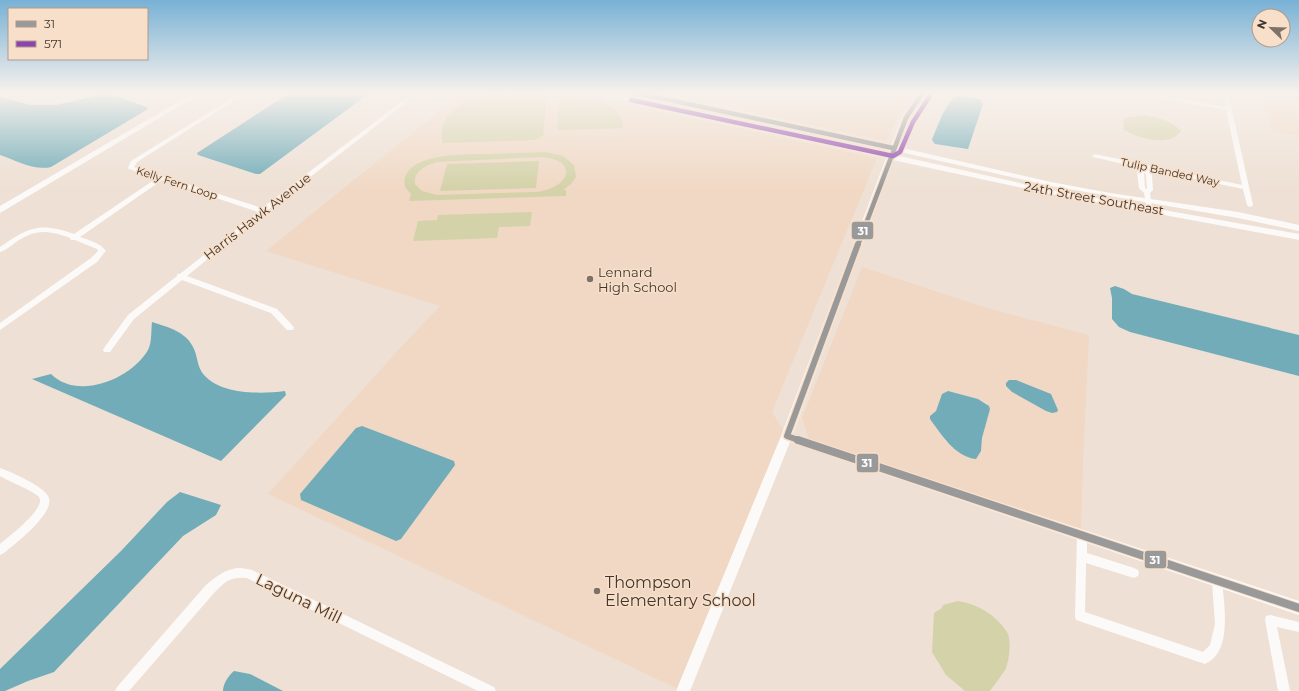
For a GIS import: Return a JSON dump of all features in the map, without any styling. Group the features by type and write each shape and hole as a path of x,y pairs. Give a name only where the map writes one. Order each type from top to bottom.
{"street":[{"path":"0,210 145,124"},
{"name":"Kelly Fern Loop","path":"193,124 142,156 131,165 131,168 160,179 263,211"},
{"name":"Harris Hawk Avenue","path":"107,350 131,316 180,276 375,124"},
{"path":"755,124 892,152"},
{"path":"772,124 892,152"},
{"path":"683,691 787,436 903,124"},
{"path":"1231,124 1250,205"},
{"name":"24th Street Southeast","path":"892,152 1051,192 1148,201 1238,215 1299,228"},
{"name":"Tulip Banded Way","path":"1095,156 1144,169 1246,188"},
{"path":"1144,169 1149,175 1150,190 1148,201"},
{"path":"73,238 160,179"},
{"name":"24th Street Southeast","path":"1148,201 1299,237"},
{"path":"0,250 26,233 48,228 99,247 102,251 99,256 0,327"},
{"path":"180,276 274,311 290,328"},
{"path":"787,436 1299,608"},
{"path":"0,472 38,491 44,495 45,501 44,508 35,519 0,550"},
{"path":"1082,536 1080,616 1205,658 1215,648 1220,624 1217,581"},
{"path":"1081,556 1134,573"},
{"name":"Laguna Mill","path":"121,691 210,589 224,576 230,573 240,572 248,573 490,691"},
{"path":"1284,691 1270,620 1299,627"}],"shaded area":[{"path":"423,124 721,124 877,158 772,412 787,436 678,689 268,494 440,306 266,251"},
{"path":"444,124 544,124 543,136 535,140 443,143 442,132"},
{"path":"557,124 622,124 623,128 560,130 557,128"},
{"path":"808,124 894,124 886,141"},
{"path":"1123,124 1173,124 1181,131 1176,136 1169,139 1154,140 1137,136 1124,130"},
{"path":"1271,124 1299,124 1299,136 1273,131"},
{"path":"545,152 563,156 574,165 576,177 571,184 563,190 566,190 566,196 409,201 411,194 405,187 406,175 413,167 424,161 454,155","holes":["541,157 554,159 562,163 566,169 566,174 556,186 547,190 535,192 437,195 422,191 415,184 415,179 418,172 437,162"]},
{"path":"539,161 536,188 440,191 447,164"},
{"path":"532,212 530,226 499,227 497,238 413,241 418,221 437,220 438,215"},
{"path":"862,267 987,308 1089,335 1081,531 809,439 802,418","holes":["1006,383 1056,405 1058,410 1046,411 1012,392 1006,386","941,396 978,399 987,403 981,451 954,447 947,443 930,419 930,416 936,411"]},
{"path":"958,601 965,602 986,611 998,620 1009,636 1010,650 1006,668 990,691 965,691 946,675 932,652 934,613 942,608 943,605"}],"water":[{"path":"0,124 123,124 51,167 38,168 0,155"},
{"path":"241,124 327,124 260,174 198,155 197,153"},
{"path":"938,124 976,124 968,149 935,144 932,140"},
{"path":"1115,286 1132,294 1299,335 1299,376 1130,332 1119,327 1112,319 1112,298 1110,288"},
{"path":"152,322 176,331 187,338 194,349 202,372 212,382 231,390 242,392 265,393 285,391 286,395 221,461 32,379 51,374 62,382 75,386 89,386 103,383 117,377 129,370 148,350 151,340"},
{"path":"1009,380 1016,380 1051,394 1058,410 1057,412 1052,413 1046,411 1012,392 1006,386 1006,383"},
{"path":"948,391 978,399 989,406 990,409 982,438 981,451 976,459 962,454 949,444 930,419 930,416 936,411 942,394"},
{"path":"362,426 454,461 455,465 401,539 396,541 301,500 300,494 356,428"},
{"path":"180,492 221,505 216,515 183,536 54,672 5,691 0,691 0,669 121,551 167,502"},
{"path":"234,671 250,674 283,691 223,691 226,680"}],"transit line":[{"name":"571","path":"744,124 893,156 900,152 912,124"},
{"name":"31","path":"783,124 893,148"},
{"name":"31","path":"903,124 787,436 1299,608"}],"place":[{"name":"Lennard High School","path":"590,279"},
{"name":"Thompson Elementary School","path":"597,591"}]}
